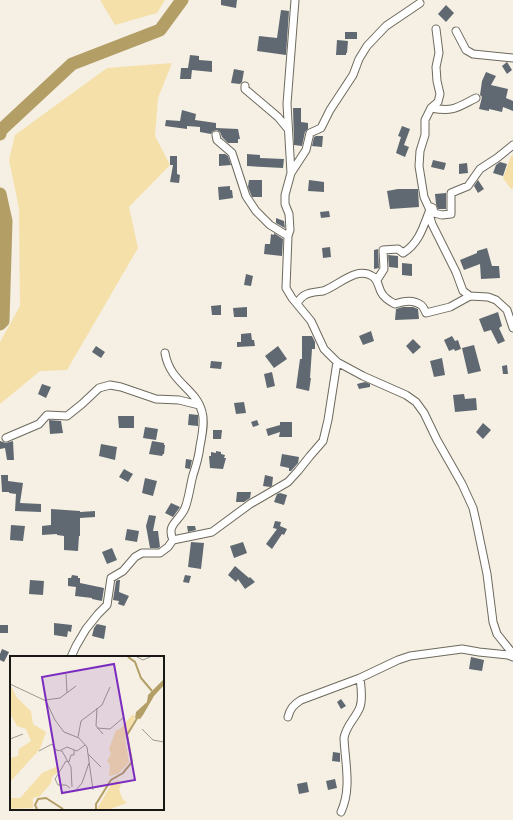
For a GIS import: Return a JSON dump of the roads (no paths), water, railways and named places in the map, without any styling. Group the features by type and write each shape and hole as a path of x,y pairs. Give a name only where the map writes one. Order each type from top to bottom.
{"street":[{"path":"291,173 287,104 295,0"},
{"path":"420,3 386,26 367,46 321,128 310,133 306,150 291,173 285,195 285,204 289,214 290,230 288,236 286,288 311,321 324,349 337,362 363,376 406,395 416,402 424,413 436,440 464,488 473,508 487,574 493,622 497,634 513,656"},
{"path":"436,29 439,53 436,67 440,94 438,102 431,108 425,120 425,135 420,151 419,166 424,197 430,210 429,214 432,224 456,272 463,291 470,296"},
{"path":"456,31 466,50 473,54 513,58"},
{"path":"245,86 245,89 278,117 288,128"},
{"path":"431,108 444,110 458,108 476,98"},
{"path":"216,135 217,140 232,152 246,196 256,211 270,225 288,236"},
{"path":"377,280 384,269 383,250 398,249 403,253 409,249 417,240 431,207 433,208 434,213 442,215 451,214 451,193 468,186 480,169 513,145"},
{"path":"297,304 300,298 308,293 324,290 356,274 368,274 377,280 382,293 388,300 395,304 404,301 411,301 421,305 426,313 450,307 470,296 488,297 496,300 507,310 513,328"},
{"path":"165,353 173,375 193,396 199,405 203,419 200,445 187,502 181,515 174,522 171,528 173,540"},
{"path":"72,656 86,629 107,605 111,578 123,571 136,557 142,554 160,553 168,547 173,540 212,532 250,504 288,482 298,471 323,441 328,420 337,362"},
{"path":"6,438 39,424 47,415 67,416 99,388 110,384 156,399 179,400 199,405"},
{"path":"288,718 290,709 294,704 301,700 360,678 410,656 462,649 513,656"},
{"path":"341,812 345,804 348,788 344,738 346,730 360,709 360,678"}],"waterway":[{"path":"0,134 1,130 72,64 160,30 182,0"},
{"path":"0,194 6,221 3,321 0,324"}]}
